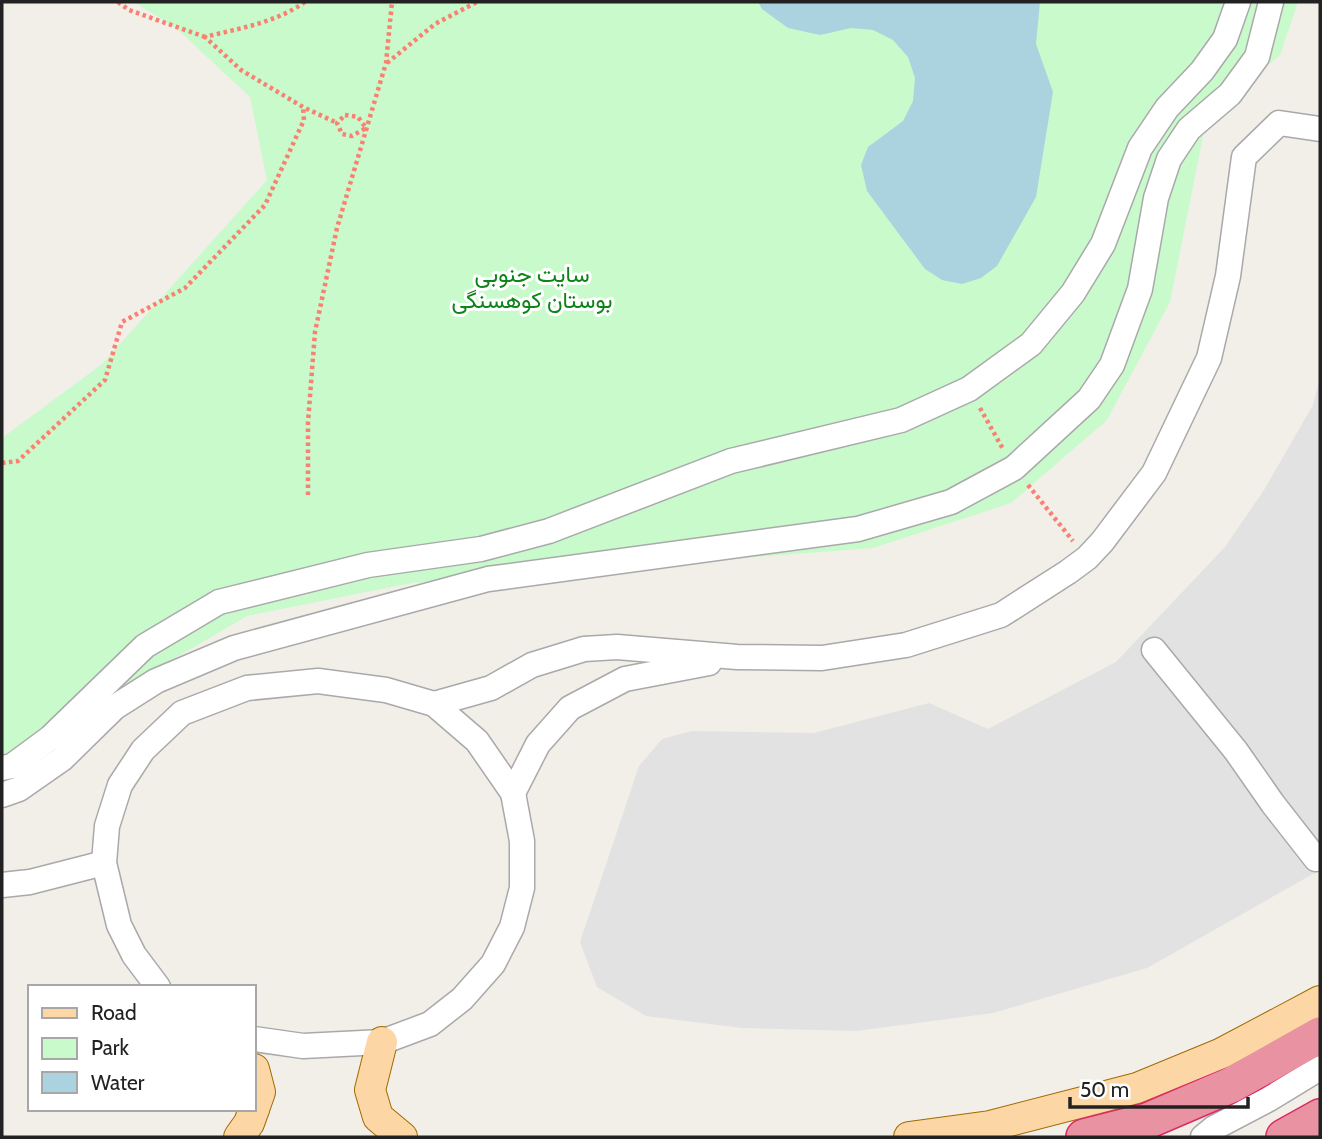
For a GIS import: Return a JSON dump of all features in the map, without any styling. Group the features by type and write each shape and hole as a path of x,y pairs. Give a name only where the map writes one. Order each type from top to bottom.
{"highway":[{"path":"1084,1137 1147,1121 1231,1086 1320,1035"},
{"path":"1284,1137 1320,1117"}],"main road":[{"path":"909,1137 990,1126 1137,1088 1222,1053 1320,1001"},
{"path":"382,1042 370,1090 377,1117 402,1137"},
{"path":"256,1077 260,1092 256,1103"},
{"path":"239,1137 253,1111"}],"street":[{"path":"2,768 12,766 50,738 145,646 219,602 368,565 481,549 550,531 730,461 901,420 969,389 1031,344 1073,293 1103,244 1140,148 1167,108 1202,71 1225,39 1238,2"},
{"path":"2,795 19,789 61,759 115,707 135,694 156,681 234,648 488,579 858,529 951,502 1014,468 1089,400 1112,365 1140,289 1156,198 1169,159 1189,129 1230,94 1257,57 1271,2"},
{"path":"434,704 491,688 532,665 584,649 617,647 737,657 822,658 906,645 1001,615 1087,558 1154,472 1209,358 1228,276 1244,157 1279,123 1320,129"},
{"path":"1154,650 1236,751 1316,859"},
{"path":"513,793 538,744 570,708 625,679 737,657"},
{"path":"156,985 134,955 119,925 104,863 107,827 120,785 143,750 182,713 247,688 318,681 386,690 434,704 477,741 513,793 522,841 522,888 512,927 492,964 461,999 430,1024 382,1042 303,1046 256,1039"},
{"path":"2,885 30,882 104,863"},
{"path":"1203,1137 1214,1128 1320,1068"}],"path":[{"path":"118,2 129,10 205,37 241,70 303,107 337,123 342,134 352,136 366,128"},
{"path":"205,37 266,22 288,14 306,2"},
{"path":"308,495 308,422 315,332 337,228 386,63 392,2"},
{"path":"386,63 435,24 477,2"},
{"path":"2,463 18,461 105,380 122,322 185,288 265,205 304,121 303,107"},
{"path":"337,123 345,115 358,117 366,128"}],"green space":[{"name":"سایت جنوبی بوستان کوهسنگی","path":"134,2 1298,2 1280,55 1207,116 1170,302 1107,420 1011,503 873,548 412,583 247,616 131,684 2,787 2,438 102,364 267,180 250,97 176,28"}],"shaded area":[{"path":"1320,378 1320,870 1147,968 993,1013 856,1031 742,1028 646,1016 597,987 580,942 639,766 662,739 692,731 814,733 929,703 988,729 1116,662 1225,547 1264,490 1313,405"}],"water":[{"path":"758,2 1040,2 1036,44 1053,92 1036,197 997,266 981,278 962,284 942,280 925,269 867,191 861,165 868,147 903,121 913,101 915,78 908,57 893,40 873,30 851,28 820,35 788,28 762,9"}]}
